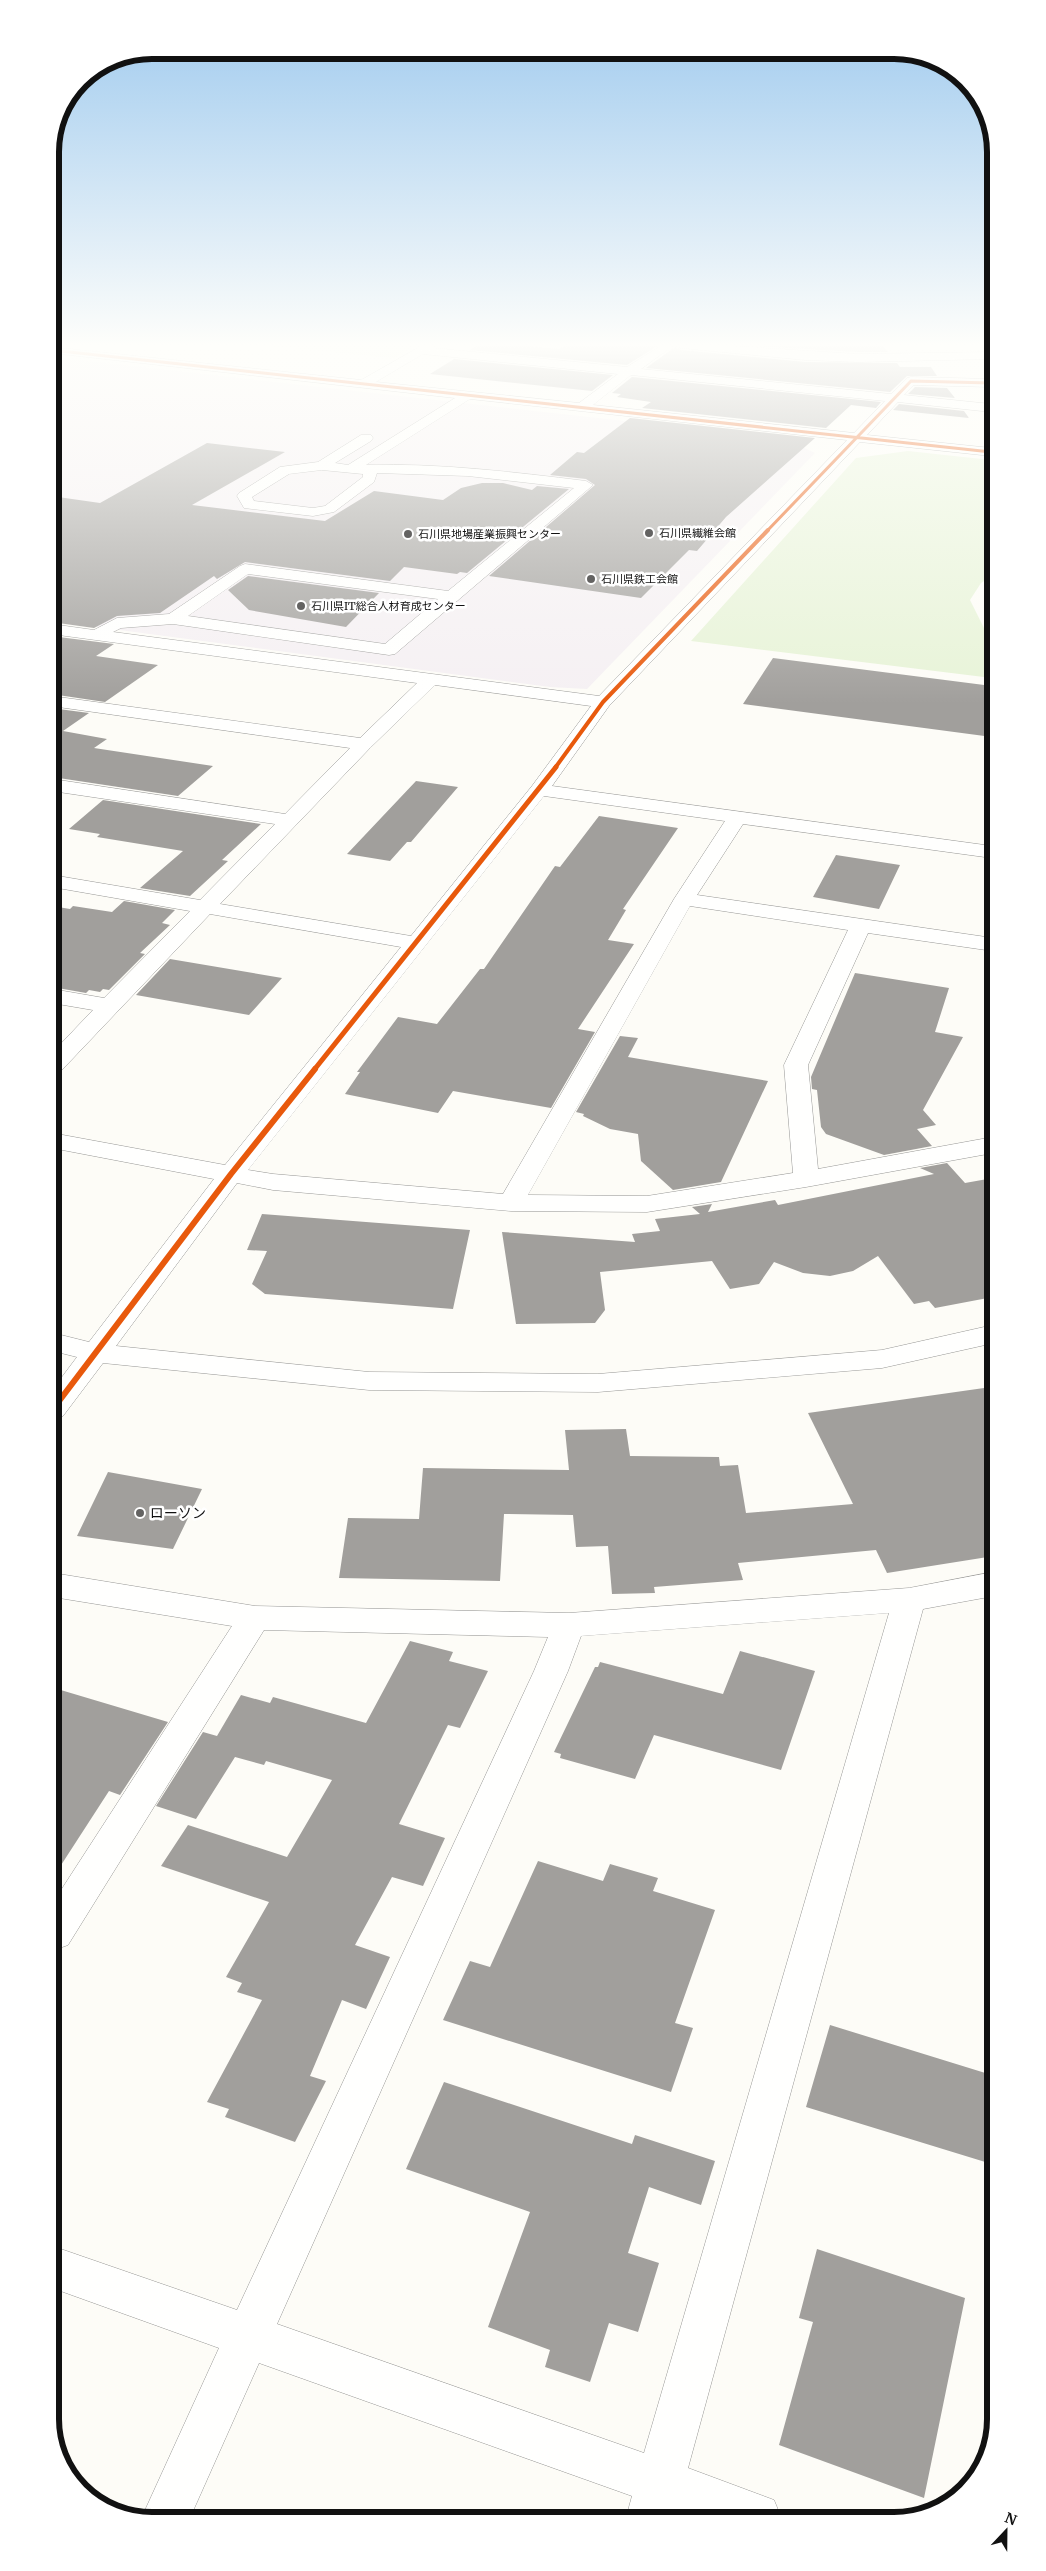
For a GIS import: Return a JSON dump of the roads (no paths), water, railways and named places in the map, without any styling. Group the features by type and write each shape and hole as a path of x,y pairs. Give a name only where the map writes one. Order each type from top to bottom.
{"street":[{"path":"350,469 356,465"},
{"path":"59,1401 231,1174 414,943 539,790 603,702 831,465"},
{"path":"322,466 372,471 369,479 329,509 313,512 249,505 244,496 285,470 322,466"},
{"path":"97,635 117,623 173,619 389,650 586,485 482,472 401,467 350,469"},
{"path":"173,619 246,569 452,596"},
{"path":"59,630 603,702"},
{"path":"59,1060 288,820 429,680"},
{"path":"59,702 364,744"},
{"path":"59,786 288,820"},
{"path":"539,790 987,851"},
{"path":"511,1203 684,899 738,817"},
{"path":"59,882 414,943"},
{"path":"684,899 987,944"},
{"path":"806,1179 796,1065 861,925"},
{"path":"59,997 109,1006"},
{"path":"59,1141 273,1182 511,1203 647,1204 806,1179 987,1146"},
{"path":"59,1343 97,1352 369,1381 598,1383 882,1359 987,1336"},
{"path":"59,1586 255,1618 569,1625 910,1600 987,1585"},
{"path":"655,2500 910,1600"},
{"path":"59,1926 255,1618"},
{"path":"168,2512 551,1671 569,1625"},
{"path":"59,2269 248,2337 655,2500 727,2512"}],"place":[{"name":"石川県繊維会館","path":"649,533"},
{"name":"石川県地場産業振興センター","path":"408,534"},
{"name":"石川県鉄工会館","path":"591,579"},
{"name":"石川県IT総合人材育成センター","path":"301,606"},
{"name":"ローソン","path":"140,1513"}]}
